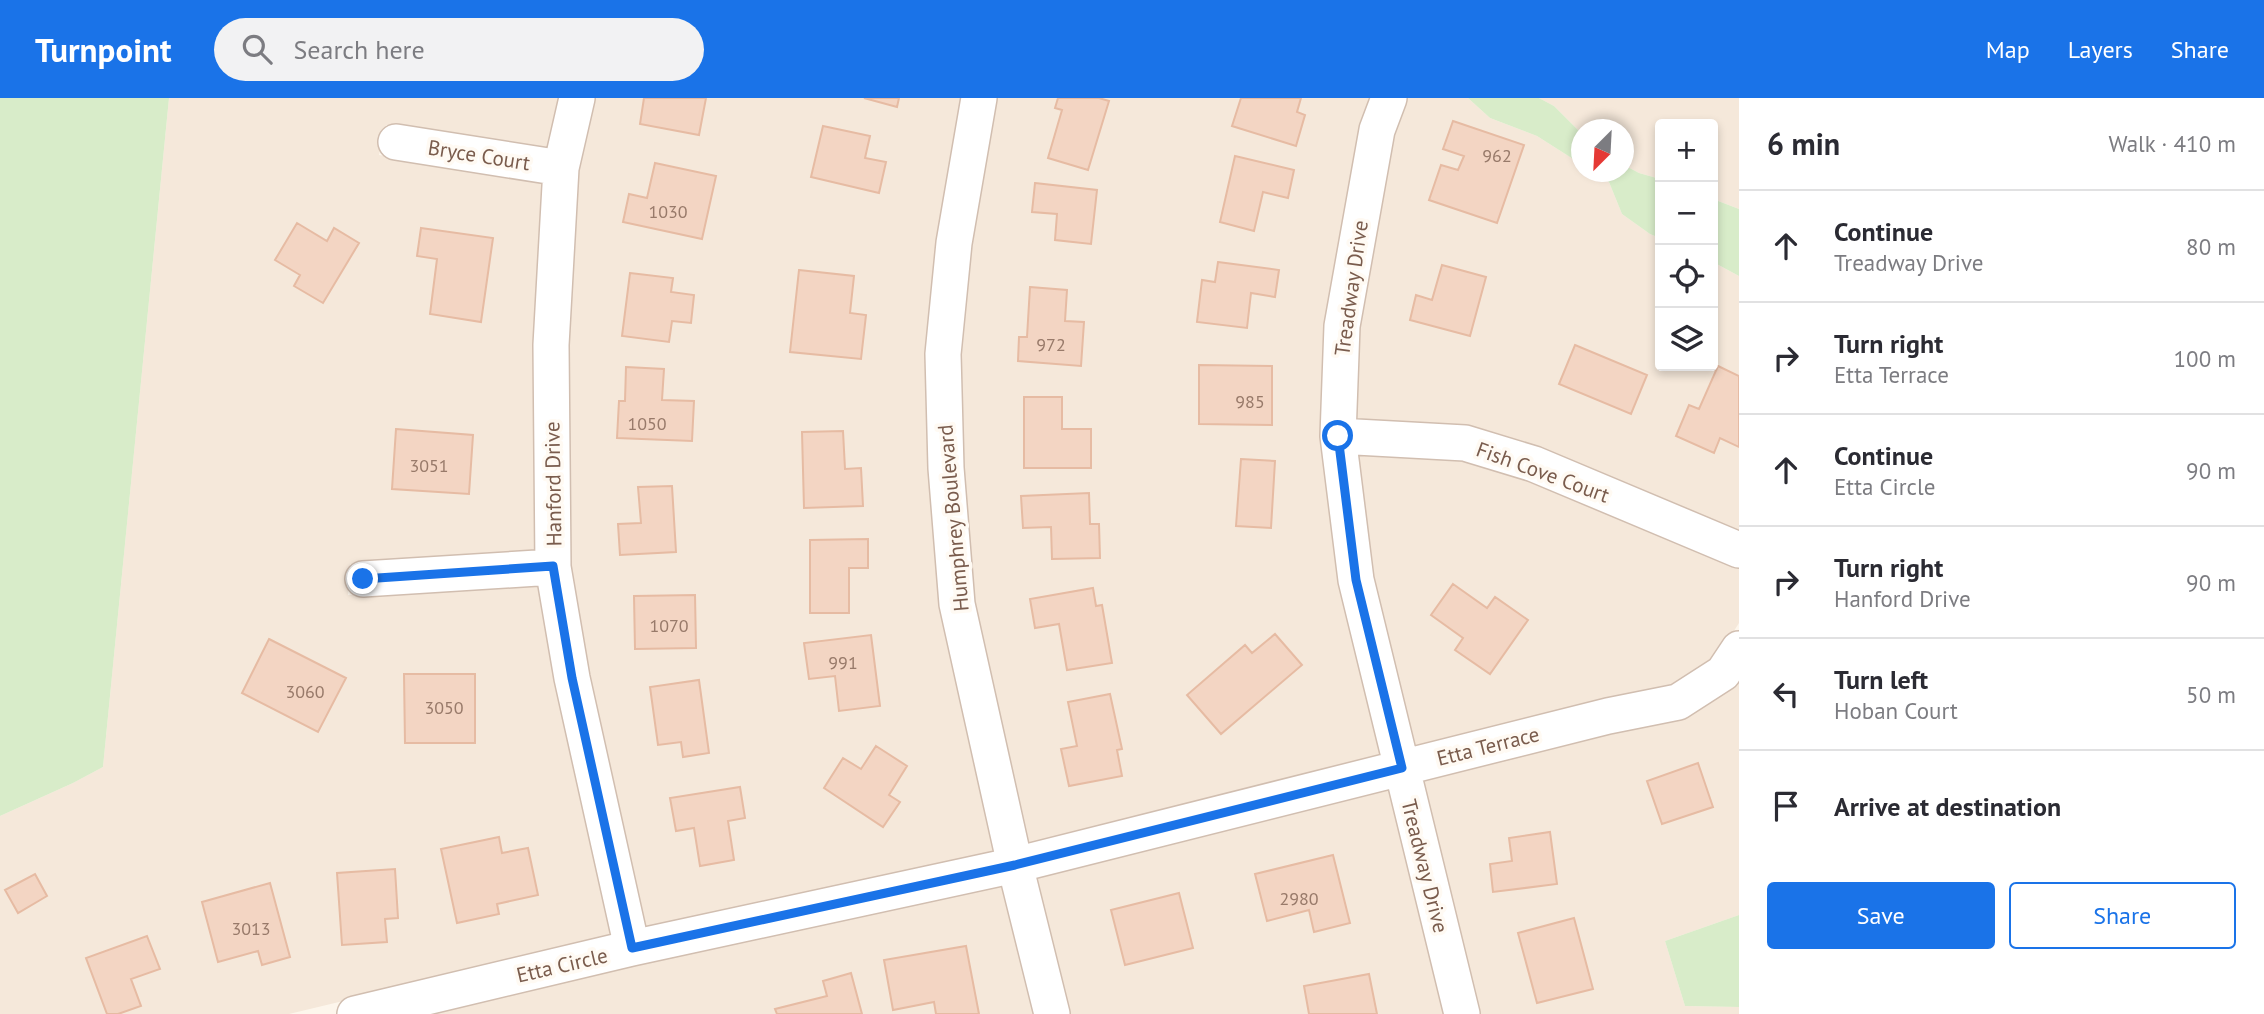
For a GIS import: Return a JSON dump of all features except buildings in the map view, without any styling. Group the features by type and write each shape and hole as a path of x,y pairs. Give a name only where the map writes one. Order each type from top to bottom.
{"street":[{"name":"Hanford Drive","path":"577,98 561,168 551,345 553,566 572,678 632,948"},
{"name":"Humphrey Boulevard","path":"979,98 954,243 943,354 946,468 957,604 1015,865 1052,1014"},
{"name":"Treadway Drive","path":"1389,98 1377,130 1342,326 1338,436 1356,580 1462,1014"},
{"name":"Bryce Court","path":"397,142 561,168"},
{"name":"Fish Cove Court","path":"1338,436 1465,443 1534,464 1739,550"},
{"path":"363,579 553,566"},
{"name":"Etta Terrace","path":"1015,865 1608,716 1678,702 1723,673 1739,649"},
{"name":"Etta Circle","path":"355,1014 632,948 1015,865"}],"shaded area":[{"path":"169,98 562,98 550,151 386,125 379,155 546,182 539,552 350,564 348,595 541,583 614,936 289,1014 0,1014 0,816 103,767"},
{"path":"591,98 964,98 940,242 997,853 643,930 586,673 568,564 566,344 575,169"},
{"path":"993,98 1374,98 1322,450 1325,451 1384,757 1026,846 971,600 957,353 968,244"},
{"path":"1404,98 1468,98 1490,118 1537,136 1571,158 1571,182 1609,182 1622,214 1655,236 1655,371 1718,371 1718,265 1739,276 1739,532 1353,421 1356,327 1391,133"},
{"path":"1539,98 1739,98 1739,209 1718,201 1718,119 1655,119 1655,178 1634,170 1634,119 1571,119 1571,123 1554,106"},
{"path":"1354,453 1461,459 1529,479 1739,567 1739,623 1714,662 1674,687 1412,750 1371,575"},
{"path":"1739,675 1739,915 1665,941 1685,1006 1739,1007 1739,1014 1477,1014 1420,780"},
{"path":"1391,787 1446,1014 1068,1014 1033,876"},
{"path":"1005,883 1037,1014 421,1014 621,966"}],"green space":[{"path":"0,98 169,98 103,767 0,816"},
{"path":"1468,98 1539,98 1554,106 1571,123 1571,158 1537,136 1490,118"},
{"path":"1634,170 1655,178 1655,236 1622,214 1609,182 1634,182"},
{"path":"1718,201 1739,209 1739,276 1718,265"},
{"path":"1739,915 1739,1007 1685,1006 1665,941"}],"route":[{"path":"363,579 553,566 572,678 632,948 1015,865 1402,768 1356,580 1338,436"}]}
